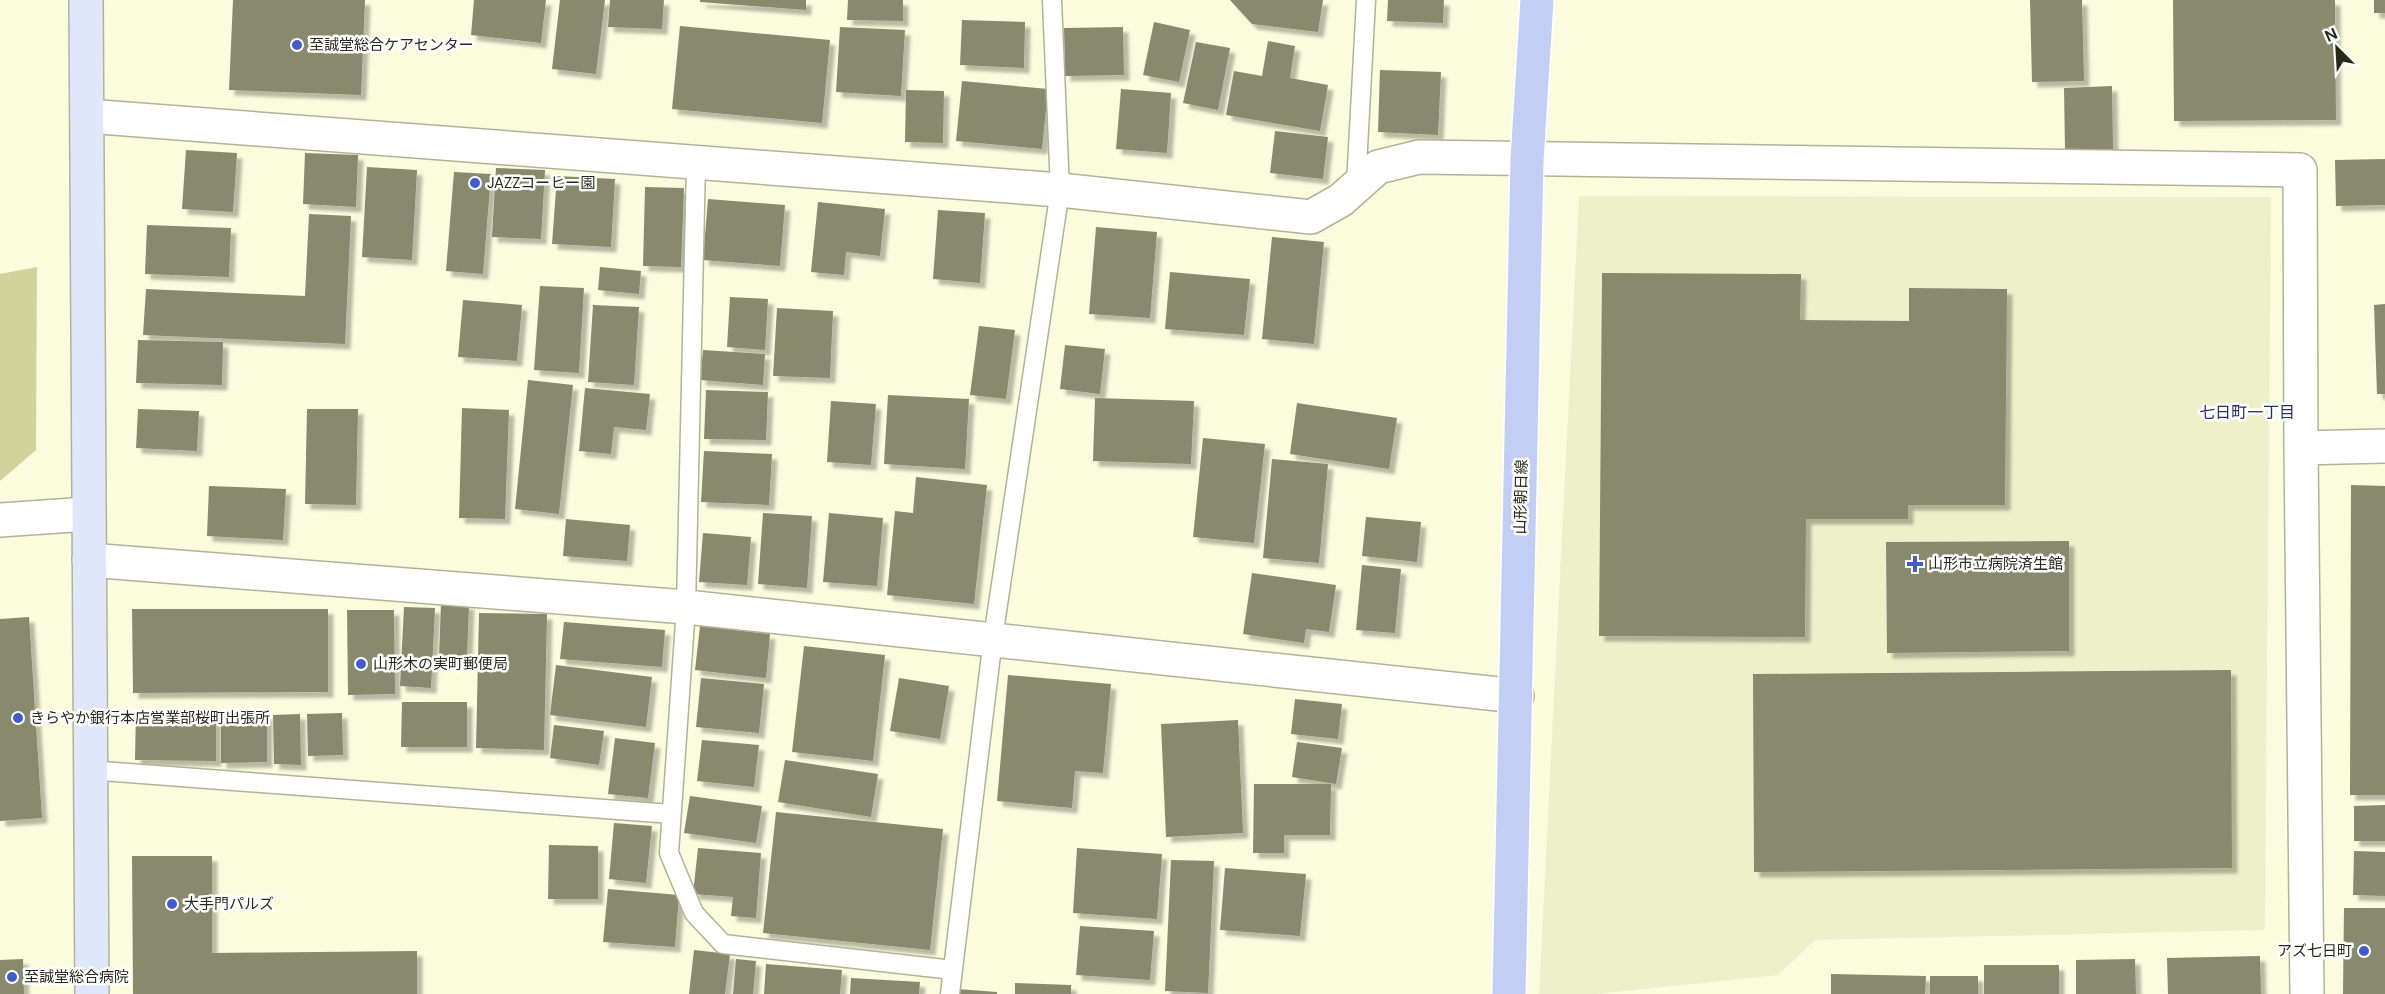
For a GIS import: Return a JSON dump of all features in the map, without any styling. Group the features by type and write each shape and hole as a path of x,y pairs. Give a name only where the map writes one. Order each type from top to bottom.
{"main road":[{"name":"山形朝日線","path":"1509,994 1527,160 1537,0"}],"street":[{"path":"86,0 92,994"},
{"path":"87,116 1060,190 1311,217 1341,200 1378,167 1419,157 2300,170 2307,994"},
{"path":"2301,448 2385,446"},
{"path":"0,520 88,514"},
{"path":"89,560 686,607 993,638 1517,696"}],"lane":[{"path":"950,994 993,638 1060,190 1052,0"},
{"path":"1356,185 1366,0"},
{"path":"696,162 686,607 669,853 694,913 723,944 953,970"},
{"path":"89,770 672,814"}],"shaded area":[{"name":"山形市立病院済生館","path":"1579,196 2271,197 2265,930 1815,940 1778,975 1596,994 1539,994"},
{"path":"37,267 36,450 0,481 0,274"}],"building":[{"name":"至誠堂総合ケアセンター","path":"233,0 365,0 361,95 229,90"},
{"path":"474,0 546,0 541,43 471,35"},
{"path":"560,0 605,0 596,74 552,69"},
{"path":"610,0 664,0 662,29 608,27"},
{"path":"700,0 806,0 806,10 700,2"},
{"path":"848,0 903,0 903,21 847,20"},
{"path":"1230,0 1323,0 1318,32 1252,24"},
{"path":"1388,0 1444,0 1443,23 1387,21"},
{"path":"2030,0 2082,0 2084,81 2032,82"},
{"path":"2173,0 2335,0 2336,120 2174,121"},
{"path":"2374,0 2385,0 2385,13 2374,13"},
{"path":"962,20 1025,22 1024,68 960,65"},
{"path":"1154,22 1190,30 1179,82 1143,75"},
{"path":"680,26 830,40 822,123 672,109"},
{"path":"840,27 905,30 901,96 836,92"},
{"path":"1123,27 1124,75 1065,76 1064,28"},
{"path":"1268,41 1295,46 1290,78 1328,85 1320,131 1226,115 1234,71 1262,76"},
{"path":"1196,42 1230,48 1218,110 1183,103"},
{"path":"1380,70 1441,72 1438,135 1378,132"},
{"path":"962,81 1048,89 1042,149 956,141"},
{"path":"2112,86 2113,149 2065,150 2064,88"},
{"path":"1121,89 1171,93 1167,153 1116,149"},
{"path":"906,90 944,91 943,143 905,142"},
{"path":"1275,131 1328,137 1323,179 1270,173"},
{"path":"186,150 237,153 233,212 182,209"},
{"path":"305,153 358,155 356,207 303,204"},
{"path":"2385,159 2385,205 2336,206 2335,160"},
{"path":"367,167 417,170 412,260 362,257"},
{"path":"496,168 545,170 541,239 492,237"},
{"path":"454,172 491,174 483,274 446,271"},
{"path":"557,176 615,179 611,247 552,244"},
{"path":"645,187 684,188 681,267 643,266"},
{"path":"708,199 785,205 780,266 703,260"},
{"path":"818,202 885,209 880,256 846,252 844,275 811,272"},
{"path":"938,210 985,213 980,283 933,279"},
{"path":"309,214 351,216 345,344 143,335 146,289 305,296"},
{"path":"147,225 231,228 229,277 145,274"},
{"path":"1096,227 1157,232 1150,318 1089,314"},
{"path":"1272,237 1324,242 1314,344 1262,339"},
{"path":"600,267 641,271 639,294 598,290"},
{"path":"1170,272 1250,279 1244,335 1165,329"},
{"path":"1602,273 1801,274 1800,320 1909,321 1909,288 2007,289 2005,505 1908,505 1908,519 1806,519 1805,637 1599,636"},
{"path":"540,286 584,288 579,373 534,370"},
{"path":"730,297 768,299 765,350 727,347"},
{"path":"463,300 522,305 517,361 458,357"},
{"path":"2385,304 2385,394 2377,394 2374,305"},
{"path":"593,305 639,307 634,385 588,382"},
{"path":"777,308 833,311 830,378 773,376"},
{"path":"979,326 1015,330 1006,399 970,395"},
{"path":"138,340 223,342 222,385 136,383"},
{"path":"1065,345 1105,349 1100,394 1060,389"},
{"path":"703,350 765,354 763,385 700,380"},
{"path":"528,380 573,385 559,514 515,509"},
{"path":"585,388 650,394 646,430 614,427 611,454 579,451"},
{"path":"706,390 768,392 766,440 704,439"},
{"path":"888,395 969,399 965,469 884,464"},
{"path":"1095,398 1194,401 1191,464 1093,461"},
{"path":"831,401 876,404 871,465 827,462"},
{"path":"1297,403 1397,418 1389,469 1290,454"},
{"path":"462,408 509,410 505,519 459,518"},
{"path":"138,409 199,411 197,451 136,448"},
{"path":"307,409 358,409 356,505 305,504"},
{"path":"1203,438 1265,444 1254,543 1193,537"},
{"path":"704,451 772,454 769,505 701,502"},
{"path":"1272,459 1328,464 1319,563 1263,558"},
{"path":"916,477 987,485 974,604 887,595 895,511 913,513"},
{"path":"2351,485 2385,486 2385,795 2350,795"},
{"path":"209,486 286,489 283,540 207,536"},
{"path":"763,513 812,516 807,588 758,584"},
{"path":"829,513 883,518 877,586 823,582"},
{"path":"1366,517 1421,522 1417,562 1362,556"},
{"path":"566,519 630,525 627,561 563,556"},
{"path":"703,533 751,537 747,585 699,582"},
{"path":"2069,541 2069,651 1887,653 1886,542"},
{"path":"1362,565 1401,569 1395,633 1356,630"},
{"path":"1252,573 1336,585 1329,632 1306,629 1304,643 1243,634"},
{"path":"441,603 469,604 467,658 439,657"},
{"path":"404,607 435,608 431,688 400,686"},
{"path":"132,609 328,609 328,692 133,693"},
{"path":"347,610 394,610 395,694 348,695"},
{"path":"479,613 547,614 544,750 476,748"},
{"name":"きらやか銀行本店営業部桜町出張所","path":"29,617 42,818 0,821 0,619"},
{"path":"564,622 665,630 662,667 560,659"},
{"path":"700,626 770,634 766,678 695,670"},
{"path":"804,646 885,655 873,761 792,752"},
{"path":"556,665 652,677 646,727 550,715"},
{"path":"2231,670 2232,868 1754,872 1753,674"},
{"path":"1008,675 1111,684 1103,773 1075,771 1072,808 997,801"},
{"path":"701,678 764,684 759,733 696,727"},
{"path":"899,678 949,686 940,739 890,731"},
{"path":"1295,699 1342,704 1338,739 1291,734"},
{"path":"402,702 467,702 467,747 401,747"},
{"path":"136,711 216,713 216,761 135,760"},
{"path":"342,713 343,755 308,756 307,714"},
{"path":"221,714 267,714 267,762 221,763"},
{"path":"300,714 301,765 274,764 273,715"},
{"path":"1238,720 1243,833 1166,837 1161,724"},
{"path":"554,725 604,731 599,765 550,758"},
{"path":"615,738 655,743 648,798 608,794"},
{"path":"702,740 759,745 754,787 697,781"},
{"path":"1297,742 1342,748 1336,784 1292,777"},
{"path":"785,760 878,774 871,817 778,802"},
{"path":"1254,784 1331,784 1330,835 1284,835 1284,853 1253,853"},
{"path":"690,796 762,806 756,843 684,833"},
{"path":"2385,805 2385,841 2354,841 2354,806"},
{"path":"776,812 943,829 930,950 763,933"},
{"path":"614,823 652,826 646,883 609,879"},
{"path":"549,845 598,846 598,899 548,899"},
{"path":"698,848 761,853 756,918 731,916 733,897 693,894"},
{"path":"1077,848 1162,854 1157,919 1073,913"},
{"path":"2354,851 2385,852 2385,896 2353,895"},
{"name":"大手門パルズ","path":"132,856 212,856 212,953 417,951 417,994 133,994"},
{"path":"1171,860 1214,861 1208,993 1165,991"},
{"path":"1225,868 1306,874 1300,936 1220,930"},
{"path":"608,889 679,895 675,947 603,942"},
{"name":"アズ七日町","path":"2344,908 2385,908 2385,994 2343,994"},
{"path":"1080,926 1154,931 1150,980 1076,975"},
{"path":"694,950 730,954 725,994 689,994"},
{"path":"2260,956 2261,994 2168,994 2167,958"},
{"name":"至誠堂総合病院","path":"23,959 24,994 0,994 0,960"},
{"path":"736,959 756,961 753,994 733,994"},
{"path":"2135,959 2136,994 2076,994 2076,960"},
{"path":"766,964 842,970 840,994 764,994"},
{"path":"1984,965 2059,965 2059,994 1984,994"},
{"path":"1831,974 1926,976 1925,994 1831,994"},
{"path":"1930,976 1978,976 1978,994 1930,994"},
{"path":"851,978 920,982 919,994 850,994"},
{"path":"1015,983 1071,985 1071,994 1015,994"},
{"path":"957,989 997,992 997,994 957,994"}],"place":[{"name":"至誠堂総合ケアセンター","path":"297,45"},
{"name":"JAZZコーヒー園","path":"475,183"},
{"name":"山形市立病院済生館","path":"1915,564"},
{"name":"山形木の実町郵便局","path":"361,664"},
{"name":"きらやか銀行本店営業部桜町出張所","path":"18,718"},
{"name":"大手門パルズ","path":"172,904"},
{"name":"アズ七日町","path":"2364,951"},
{"name":"至誠堂総合病院","path":"12,977"}],"district":[{"name":"七日町一丁目","path":"2247,412"}]}
